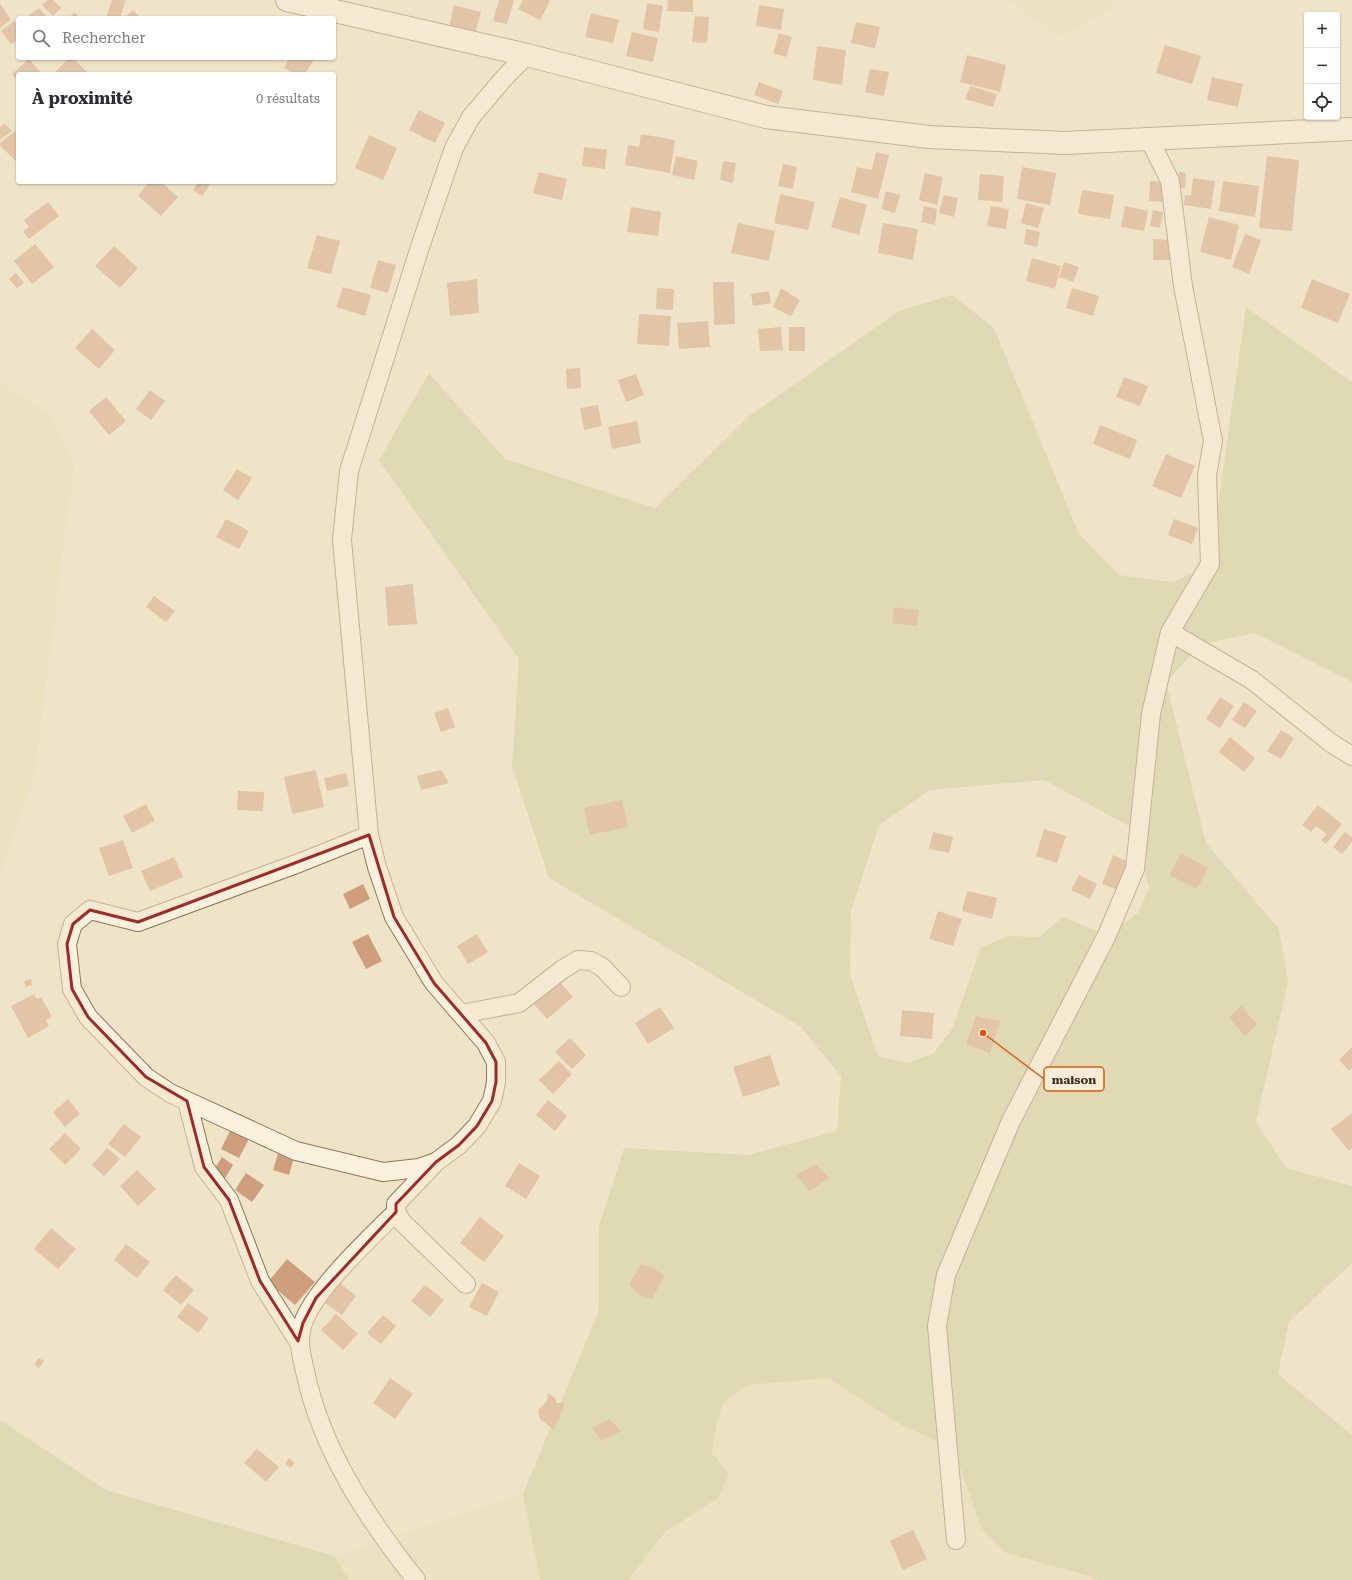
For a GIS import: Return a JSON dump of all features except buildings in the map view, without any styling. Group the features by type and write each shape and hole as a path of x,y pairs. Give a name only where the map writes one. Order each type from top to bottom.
{"street":[{"path":"286,0 527,55 766,116 929,137 1065,142 1352,129"},
{"path":"466,1284 402,1222 396,1212 396,1204 436,1162 459,1145 477,1126 492,1101 496,1082 496,1062 486,1043 434,983 394,917 377,867 369,834 342,540 349,471 420,247 454,148 471,117 505,77 527,55"},
{"path":"956,1540 938,1326 946,1275 1011,1121 1107,935 1135,869 1151,714 1170,632 1210,564 1208,475 1213,441 1183,286 1170,181 1149,139"},
{"path":"1170,632 1252,680 1331,743 1352,756"},
{"path":"369,834 299,863 138,922 90,910 73,924 67,944 72,989 88,1017 146,1077 170,1093 296,1151 343,1164 383,1172 418,1168 436,1162"},
{"path":"461,1014 519,1003 578,960 591,961 602,967 621,987"},
{"path":"187,1101 204,1167 229,1200 260,1281 298,1341 307,1383 316,1411 334,1454 358,1500 416,1580"},
{"path":"298,1341 303,1323 316,1298 396,1212"}],"highlighted area":[{"path":"369,835 394,917 434,983 486,1043 496,1062 496,1082 492,1101 477,1126 459,1145 436,1162 396,1204 396,1212 316,1298 303,1323 298,1341 260,1281 229,1200 204,1167 187,1101 146,1077 88,1017 72,989 67,944 73,924 90,910 138,922"}],"shaded area":[{"path":"1006,0 1112,0 1108,11 1061,37"},
{"path":"0,383 51,415 74,464 35,775 0,876"},
{"path":"829,1378 901,1425 953,1448 982,1529 1098,1580 628,1580 665,1532 718,1498 729,1474 712,1453 716,1426 724,1401 746,1385"},
{"path":"523,1494 540,1580 349,1580 334,1556"}],"green space":[{"path":"952,295 994,328 1079,534 1119,575 1173,582 1210,564 1246,307 1352,382 1352,682 1255,633 1201,644 1166,682 1206,843 1279,929 1288,982 1256,1122 1286,1168 1352,1186 1352,1263 1289,1322 1278,1374 1352,1435 1352,1580 1098,1580 1090,1576 1006,1553 982,1529 953,1448 901,1425 829,1378 747,1385 724,1401 716,1426 712,1453 729,1474 718,1498 665,1532 628,1580 540,1580 523,1494 599,1310 599,1226 624,1148 748,1155 837,1131 841,1076 801,1027 549,878 512,766 519,659 379,460 429,373 505,459 655,508 749,416 899,311","holes":["1044,780 1136,830 1149,888 1138,913 1107,935 1063,917 1039,937 1009,936 981,947 952,1029 934,1053 908,1063 878,1056 850,975 851,911 879,825 930,790"]},
{"path":"0,1420 106,1490 334,1556 349,1580 0,1580"}],"place":[{"name":"maison","path":"983,1033"}]}
